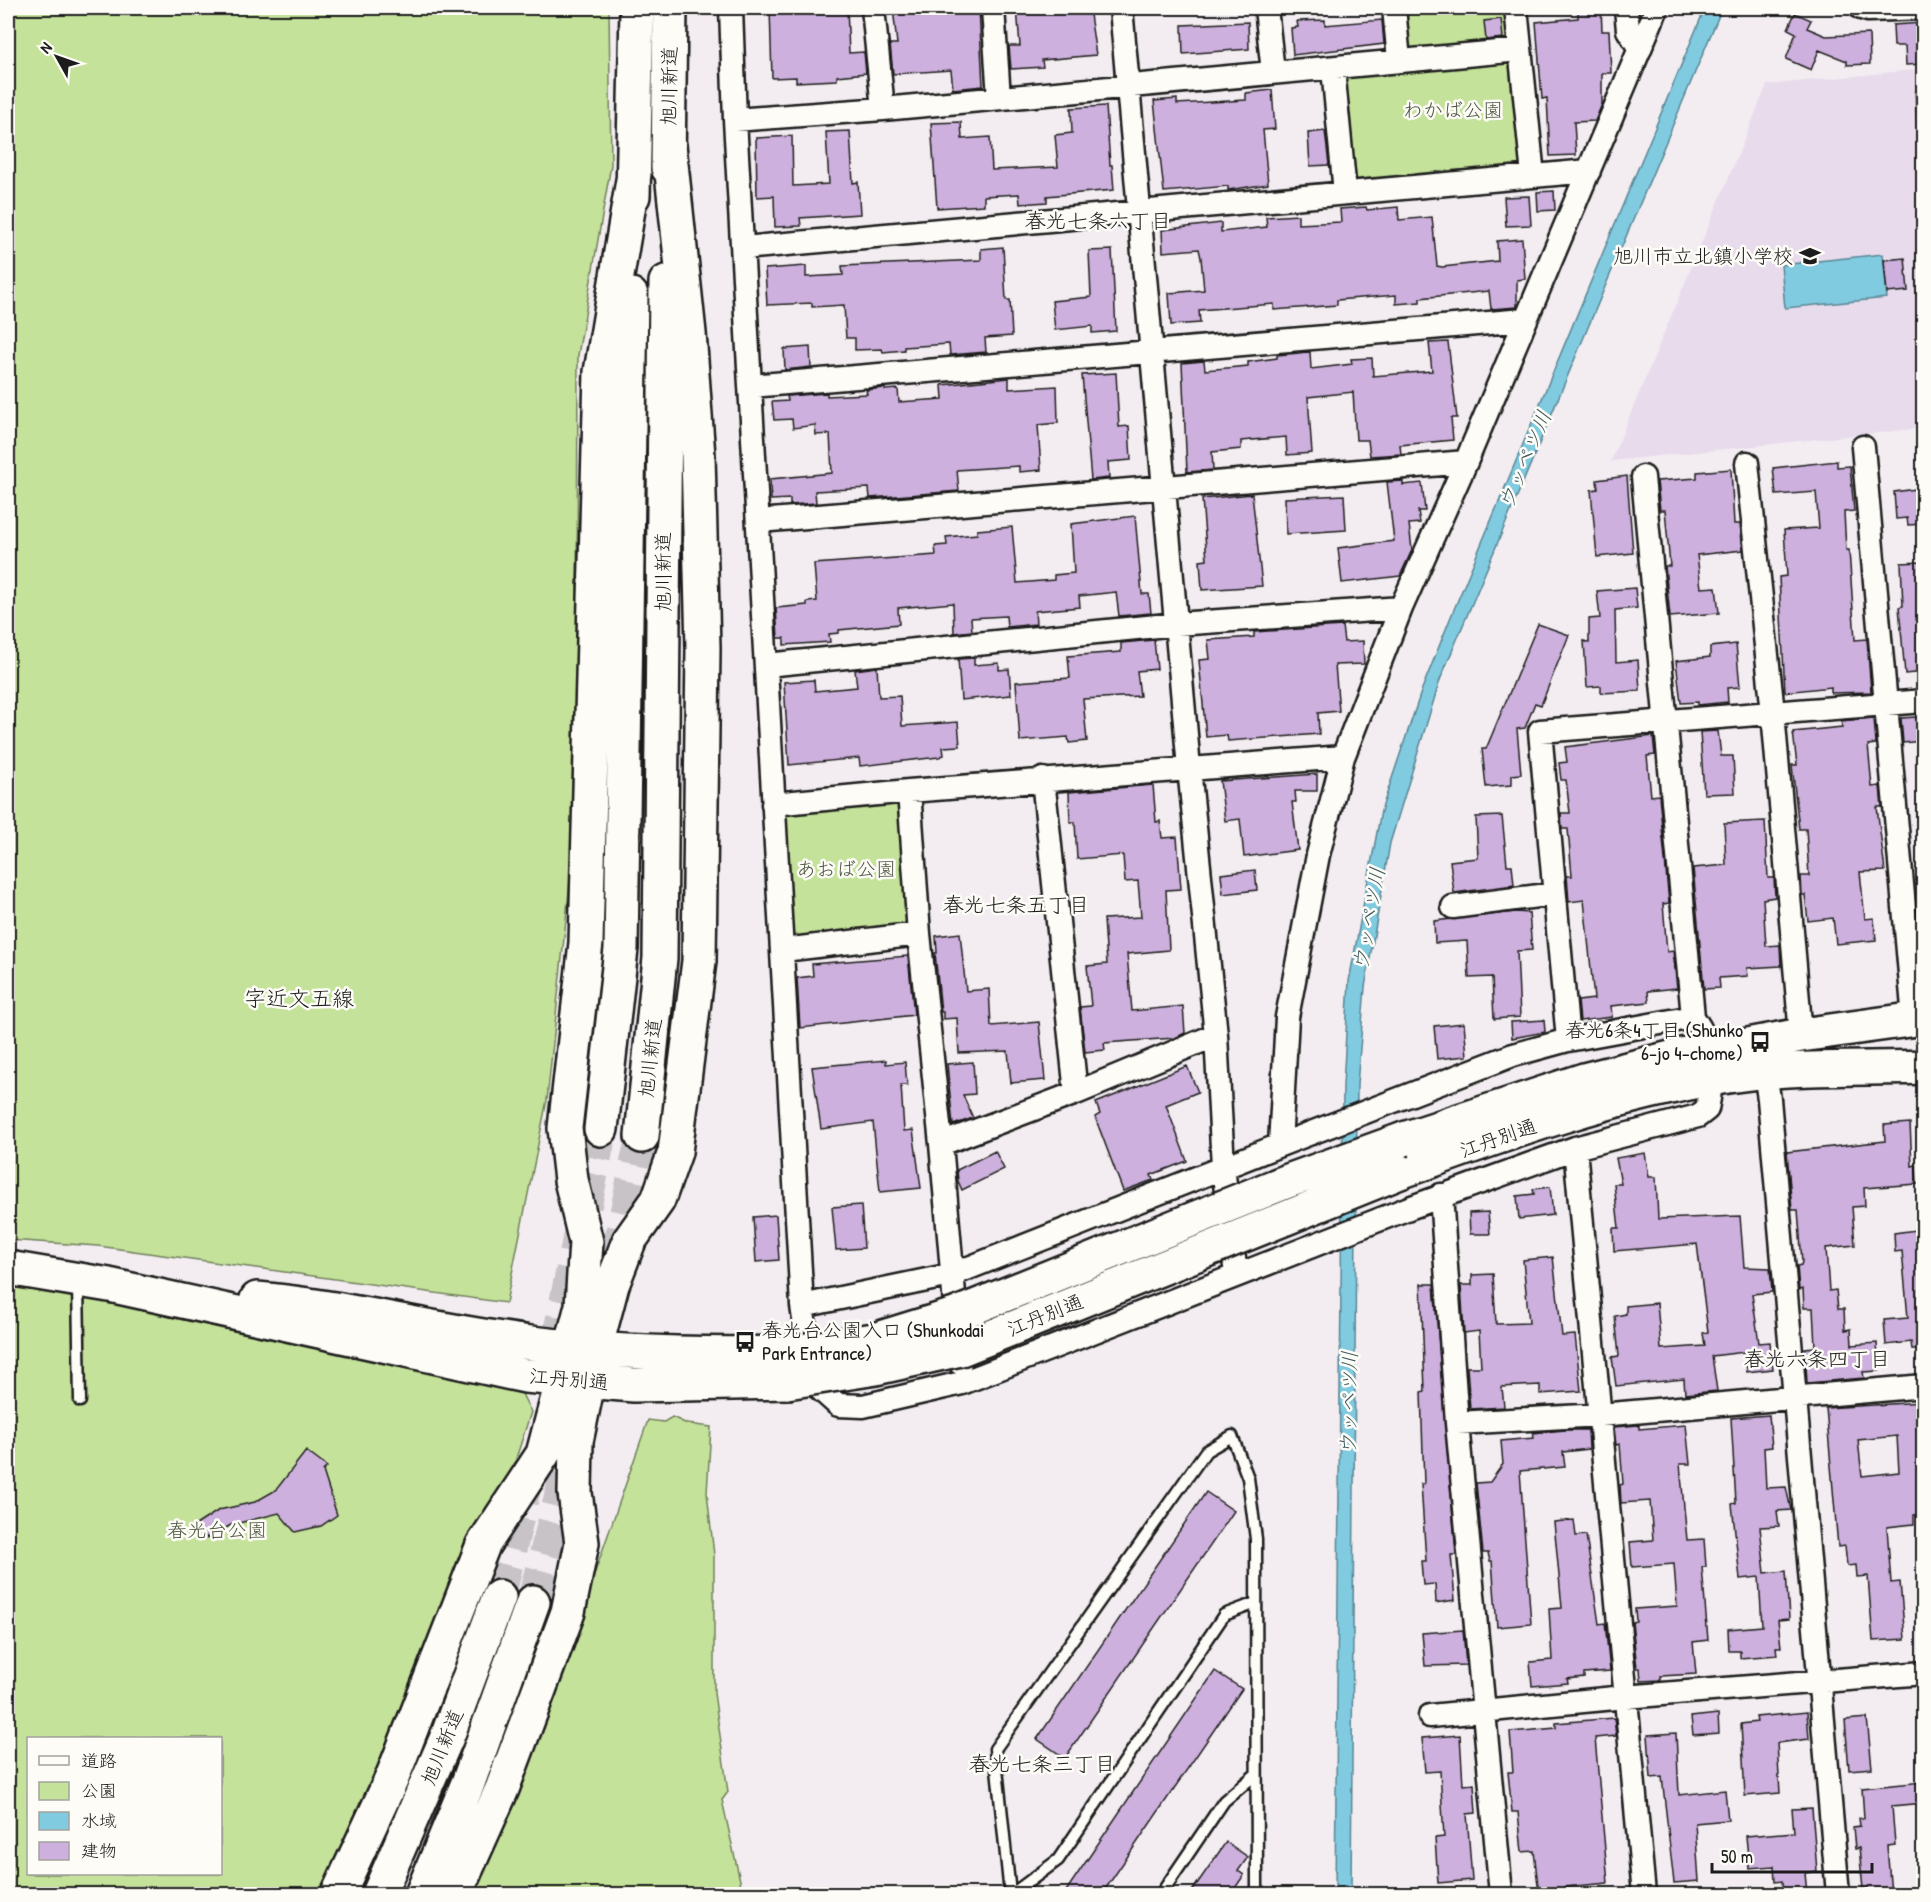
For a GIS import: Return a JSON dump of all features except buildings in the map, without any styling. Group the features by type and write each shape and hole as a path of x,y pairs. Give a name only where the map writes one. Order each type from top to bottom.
{"main road":[{"name":"旭川新道","path":"601,1129 621,949 625,518 637,8"},
{"name":"旭川新道","path":"642,1136 660,958 663,477 670,8"},
{"path":"338,1894 392,1778 483,1545 543,1454 576,1380 583,1348 629,1241 658,1200 675,1152 699,961 703,648 698,456 689,333 669,145"},
{"path":"583,1348 582,1306 586,1242 571,1180 564,1128 586,943 601,372 634,174"},
{"name":"江丹別通","path":"1762,1057 1801,1035 1919,1018"},
{"name":"江丹別通","path":"94,1283 304,1303 530,1343 690,1354 787,1368 955,1315 1288,1181 1584,1080 1762,1057 1923,1067"},
{"name":"江丹別通","path":"8,1268 94,1283 525,1376 634,1385 787,1368 876,1368 961,1349 1400,1172 1514,1130 1625,1099 1711,1064"},
{"path":"455,1894 502,1789 568,1612 582,1543 575,1493 576,1380"},
{"name":"旭川新道","path":"379,1894 447,1737 500,1598"},
{"name":"旭川新道","path":"422,1894 468,1783 533,1602"}],"street":[{"path":"731,8 735,120 802,1306 812,1373 819,1388 837,1405 863,1406 962,1383 1442,1195 1575,1148 1698,1116 1707,1109 1711,1064 1693,1017 1643,477"},
{"path":"873,8 883,109"},
{"path":"993,8 999,98"},
{"path":"1121,8 1166,489 1189,768 1216,1035 1223,1167 1236,1275"},
{"path":"1266,8 1273,72"},
{"path":"1394,8 1399,60"},
{"path":"1516,8 1533,176"},
{"path":"1626,8 1628,30 1640,50"},
{"path":"1286,1142 1287,1017 1318,855 1343,757 1401,608 1466,462 1657,8"},
{"path":"1861,8 1868,10 1923,8"},
{"path":"735,120 883,109 1128,84 1333,69 1399,60 1520,50"},
{"path":"1333,69 1345,193"},
{"path":"743,248 1140,214 1589,171"},
{"path":"751,386 1524,320"},
{"path":"1863,447 1886,703 1919,1018"},
{"path":"759,521 1166,489 1466,462"},
{"path":"1747,463 1773,713 1801,1035"},
{"path":"766,665 1178,624 1401,608"},
{"path":"1568,1040 1540,731 1923,701"},
{"path":"773,804 909,790 1343,757"},
{"path":"1043,780 1076,1093"},
{"path":"909,790 919,934 941,1144 962,1383"},
{"path":"1453,907 1554,894"},
{"path":"783,950 919,934"},
{"path":"802,1306 951,1275 1513,1055 1568,1040 1693,1017"},
{"path":"941,1144 1076,1093 1216,1035"},
{"path":"1762,1057 1838,1894"},
{"path":"1575,1148 1644,1894"},
{"path":"1442,1195 1458,1423 1501,1894"},
{"path":"1458,1423 1600,1415 1923,1386"},
{"path":"1430,1716 1485,1709 1923,1673"}],"lane":[{"path":"80,1401 94,1283"},
{"path":"1256,1603 1224,1615 1058,1860 1011,1894 995,1749 1206,1451 1232,1436 1249,1488 1257,1539 1255,1775 1257,1894"},
{"path":"1161,1894 1224,1801 1255,1775"}],"shaded area":[{"name":"旭川市立北鎮小学校","path":"1923,69 1923,428 1611,461 1767,85"}],"green space":[{"path":"8,8 609,8 611,165 578,355 577,617 570,881 547,1100 506,1303 98,1246 8,1240"},
{"name":"わかば公園","path":"1394,8 1516,8 1533,176 1345,193 1333,69 1399,60"},
{"path":"1924,91 1923,243 1915,92"},
{"name":"あおば公園","path":"909,791 919,934 783,950 773,804"},
{"name":"春光台公園","path":"8,1276 501,1380 522,1394 531,1412 509,1480 466,1538 420,1666 384,1752 318,1894 8,1894"},
{"path":"672,1417 687,1424 711,1427 707,1493 714,1555 714,1693 728,1792 722,1800 743,1894 469,1894 586,1598 648,1420 664,1422"}],"water":[{"name":"ウッペツ川","path":"1705,8 1722,8 1440,680 1390,843 1365,987 1357,1085 1351,1894 1335,1894 1343,1086 1349,981 1381,811 1422,689 1450,619"},
{"path":"1883,254 1887,298 1785,308 1781,265"}],"tunnel":[{"path":"556,1350 601,1129"},
{"path":"616,1261 642,1136"},
{"path":"533,1602 571,1457"},
{"path":"499,1597 526,1482"}],"place":[{"name":"旭川市立北鎮小学校","path":"1810,256"},
{"name":"春光6条4丁目 (Shunko 6-jo 4-chome)","path":"1760,1042"},
{"name":"春光台公園入口 (Shunkodai Park Entrance)","path":"745,1342"}],"district":[{"name":"春光七条六丁目","path":"1098,221"},
{"name":"春光七条五丁目","path":"1016,905"},
{"name":"字近文五線","path":"299,998"},
{"name":"春光六条四丁目","path":"1817,1359"},
{"name":"春光七条三丁目","path":"1042,1764"}]}
